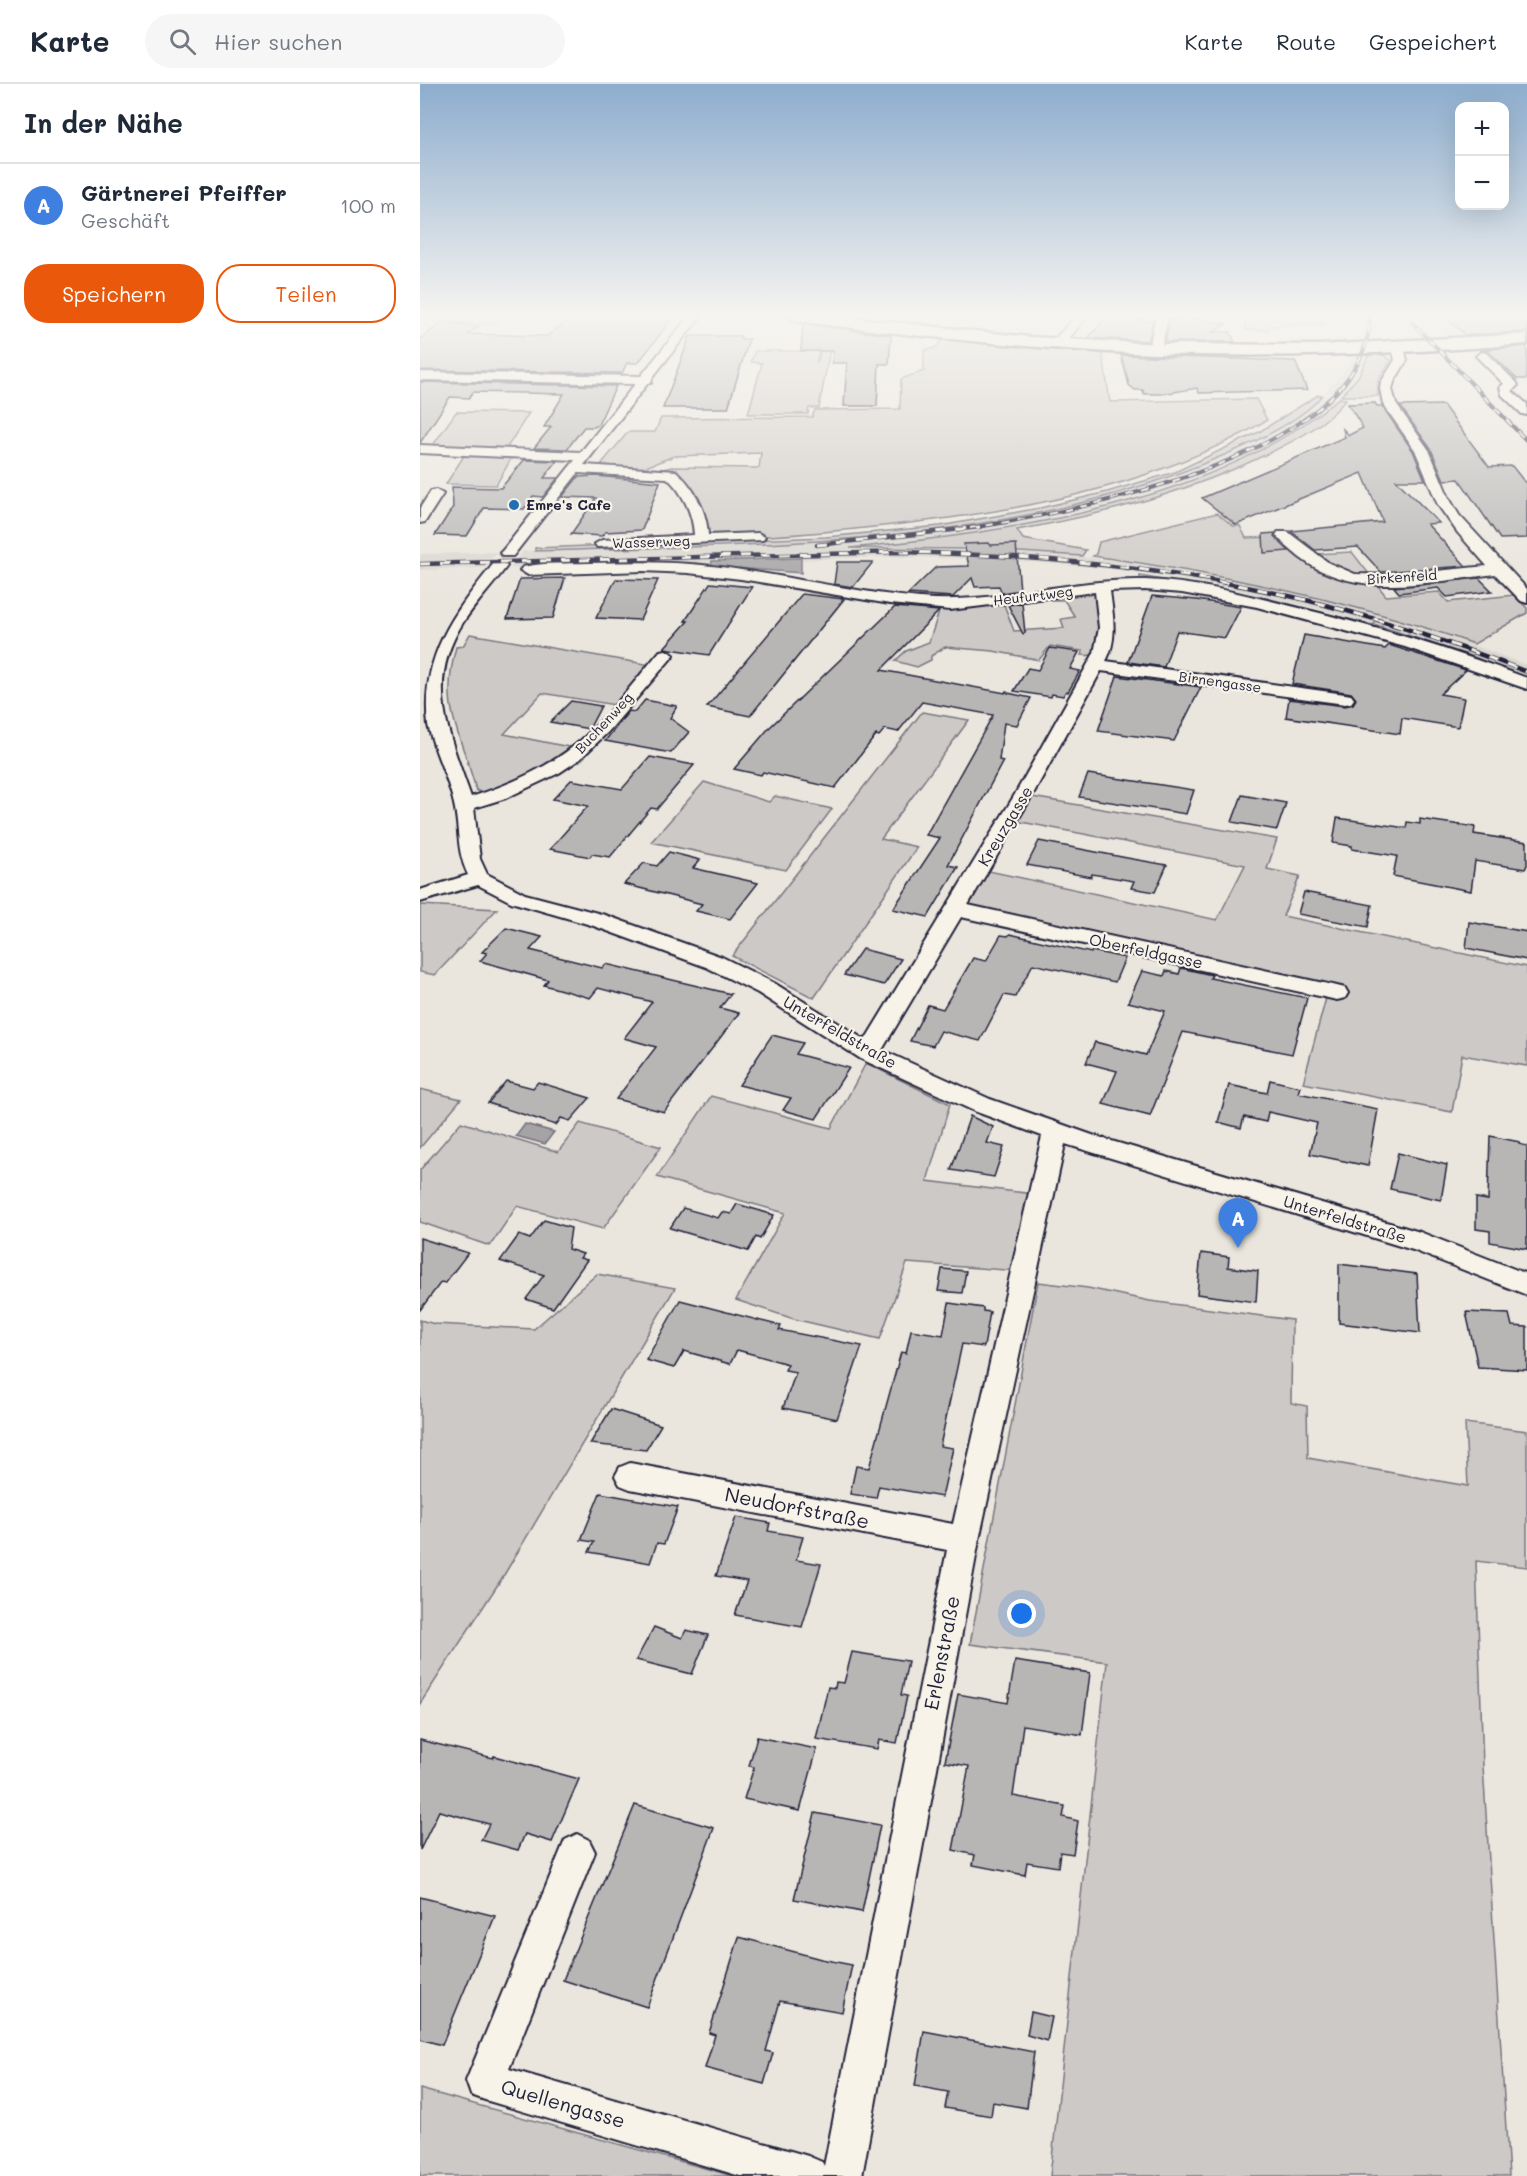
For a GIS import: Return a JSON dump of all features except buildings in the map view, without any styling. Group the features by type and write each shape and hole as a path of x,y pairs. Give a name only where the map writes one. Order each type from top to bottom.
{"street":[{"path":"420,896 446,890 479,878 470,859 464,805 437,725 427,686 437,660 449,633 503,559 620,414"},
{"path":"1398,414 1425,454 1437,489 1452,515 1527,598"},
{"path":"420,449 585,456"},
{"name":"Wasserweg","path":"576,469 671,474 684,486 695,513 701,540"},
{"path":"420,519 436,494"},
{"name":"Birkenfeld","path":"1283,535 1305,555 1321,565 1356,579 1394,580 1499,569"},
{"name":"Wasserweg","path":"602,544 758,537"},
{"name":"Heufurtweg","path":"528,570 684,567 923,603 950,605 1132,585 1159,586 1257,602 1404,640 1527,684"},
{"name":"Kreuzgasse","path":"869,1053 1023,796 1096,665 1105,646 1107,635 1102,588"},
{"name":"Buchenweg","path":"464,805 499,794 552,769 574,755 587,744 666,655"},
{"name":"Birnengasse","path":"1096,665 1345,699"},
{"name":"Unterfeldstraße","path":"479,878 518,898 598,920 714,962 766,988 869,1053 982,1105 1055,1133 1420,1242 1527,1285"},
{"name":"Oberfeldgasse","path":"955,909 1337,993"},
{"name":"Erlenstraße","path":"842,2176 964,1540 1055,1133"},
{"name":"Neudorfstraße","path":"630,1476 964,1540"},
{"name":"Quellengasse","path":"577,1852 485,2081 808,2176"}],"shaded area":[{"path":"455,414 529,414 506,449 433,445"},
{"path":"813,414 1264,414 1267,420 1220,445 1172,465 1072,496 968,515 786,535 709,536 672,473 663,469 671,467 759,468 761,453 674,456 643,468 598,468 628,432 655,432 661,418 812,417"},
{"path":"1288,414 1302,414 1262,438 1234,451 1140,486 1056,509 971,525 884,536 797,542 535,551 535,548 826,537 940,526 1040,508 1107,492 1175,472 1259,432"},
{"path":"1300,414 1319,414 1268,447 1176,485 1104,506 1033,522 948,537 860,547 975,549 1061,554 1159,566 1238,580 1323,599 1432,630 1527,665 1527,679 1438,644 1320,609 1209,584 1112,569 994,559 891,557 510,568 523,551 809,542 950,528 1056,509 1110,496 1193,469 1274,431"},
{"path":"1317,414 1333,414 1292,442 1210,479 1115,509 1017,530 1023,539 1086,550 1082,556 975,549 850,548 976,533 1107,507 1171,488 1232,464 1289,434"},
{"path":"465,454 510,457 511,459 496,485 446,484"},
{"path":"1217,513 1233,526 1240,526 1246,538 1278,537 1298,555 1352,552 1386,596 1439,592 1448,602 1514,595 1527,608 1527,613 1474,644 1380,614 1286,590 1190,571 1093,556 1096,554 1099,542"},
{"path":"497,552 484,568 420,570 420,554"},
{"path":"801,558 801,573 711,566 712,561"},
{"path":"1140,576 1266,598 1374,624 1474,657 1527,679 1403,637 1140,583"},
{"path":"1095,591 1100,636 1099,645 1091,655 1082,655 1083,651 1050,646 1039,660 993,651 945,647 931,656 931,660 917,667 895,661 906,651 929,642 940,609 1003,602 1014,631 1064,628 1061,619 1075,617 1064,600 1051,600 1049,596"},
{"path":"470,634 651,665 615,705 542,693 504,734 574,748 554,764 482,793 476,790 451,705 451,669 456,647 463,646"},
{"path":"922,712 969,720 881,839 917,847 814,998 732,956"},
{"path":"704,782 769,802 775,796 832,809 786,870 651,842"},
{"path":"1032,797 1277,839 1267,869 1300,876 1283,916 1527,967 1527,1066 1462,1055 1452,1112 1303,1083 1329,987 965,907 989,871 1217,920 1245,865 1016,821"},
{"path":"420,905 497,909 435,975 420,972"},
{"path":"866,1063 950,1104 927,1181 1034,1194 1020,1271 907,1263 880,1339 794,1319 736,1300 785,1213 657,1177 711,1096 831,1128"},
{"path":"420,1089 461,1099 420,1148"},
{"path":"461,1122 558,1152 580,1123 661,1147 603,1229 517,1206 490,1246 420,1222 420,1170"},
{"path":"525,1124 554,1132 545,1144 516,1136"},
{"path":"597,1274 675,1288 504,1575 420,1704 420,1320 435,1324 534,1329"},
{"path":"1038,1282 1088,1288 1150,1301 1292,1320 1291,1403 1307,1406 1308,1458 1468,1486 1465,1423 1527,1431 1527,1567 1476,1561 1483,1766 1509,2176 1050,2176 1107,1662 970,1644"},
{"path":"420,2089 733,2176 420,2176"}],"railway":[{"path":"970,528 1077,508 1143,491 1209,468 1271,440 1311,414"},
{"path":"1501,414 1527,441"},
{"path":"817,545 980,527"},
{"path":"420,564 901,552 1001,556 1101,564 1200,578 1298,598 1414,631 1527,672"}],"place":[{"name":"Emre's Cafe","path":"514,505"},
{"name":"Gärtnerei Pfeiffer","path":"1238,1248"}]}
